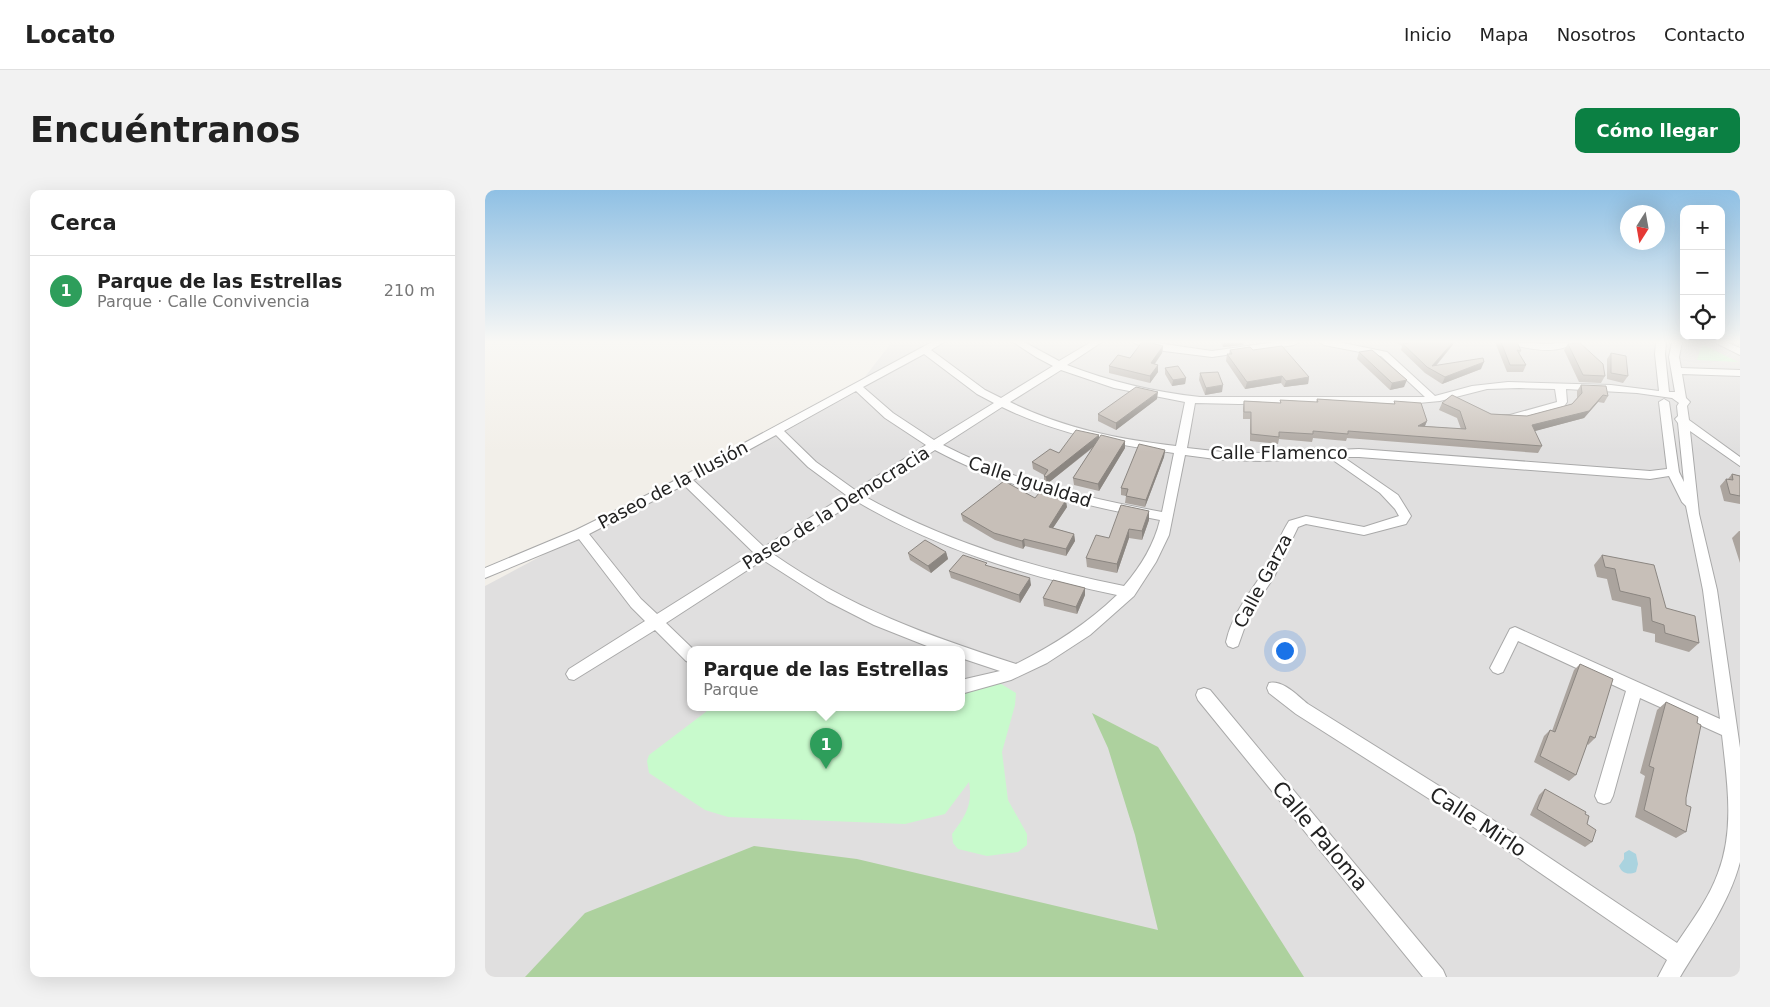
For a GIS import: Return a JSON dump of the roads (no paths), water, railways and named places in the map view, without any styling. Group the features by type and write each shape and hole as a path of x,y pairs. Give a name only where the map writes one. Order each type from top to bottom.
{"street":[{"name":"Paseo de la Ilusión","path":"485,573 581,533 778,431 871,379"},
{"name":"Calle Flamenco","path":"961,379 1001,403 1027,415 1076,432 1123,443 1181,452 1243,457 1359,453 1628,474 1659,475 1673,472"},
{"name":"Paseo de la Democracia","path":"574,674 1040,379"},
{"path":"1095,379 1107,383 1191,399 1226,402 1329,398 1373,402 1433,399 1475,388 1506,384 1623,390 1663,398 1673,406 1681,402"},
{"path":"1411,379 1433,399"},
{"path":"1662,379 1673,472 1684,482"},
{"path":"1668,977 1714,903 1727,876 1735,846 1738,795 1710,590 1684,482 1683,422 1677,379"},
{"path":"1489,414 1510,418 1559,406 1562,402 1560,386"},
{"name":"Calle Igualdad","path":"857,387 902,426 933,446 961,460 1038,488 1074,498 1166,517"},
{"path":"1663,398 1683,422 1740,462"},
{"path":"965,686 1018,671 1090,628 1129,592 1154,555 1163,535 1191,399"},
{"path":"778,431 820,470 856,495 899,520 947,542 1019,566 1078,582 1129,592"},
{"name":"Calle Garza","path":"1233,642 1235,628 1246,604 1267,577 1293,524 1306,520 1364,531 1401,521 1405,516 1403,509 1396,499 1342,464 1332,454"},
{"name":"Calle Flamenco","path":"1628,474 1684,482"},
{"path":"686,480 725,520 764,554 811,585 866,616 944,646"},
{"path":"581,533 607,568 656,623 687,653"},
{"path":"1498,668 1515,632 1729,731"},
{"path":"965,653 1018,671"},
{"name":"Calle Mirlo","path":"1275,688 1302,709 1478,820 1680,957"},
{"path":"1604,796 1635,688"},
{"name":"Calle Paloma","path":"1203,695 1436,977"}],"water":[{"path":"1629,850 1636,854 1638,864 1636,872 1628,874 1622,871 1619,866 1624,859 1624,853"}],"place":[{"name":"Parque de las Estrellas","path":"826,769"}]}
